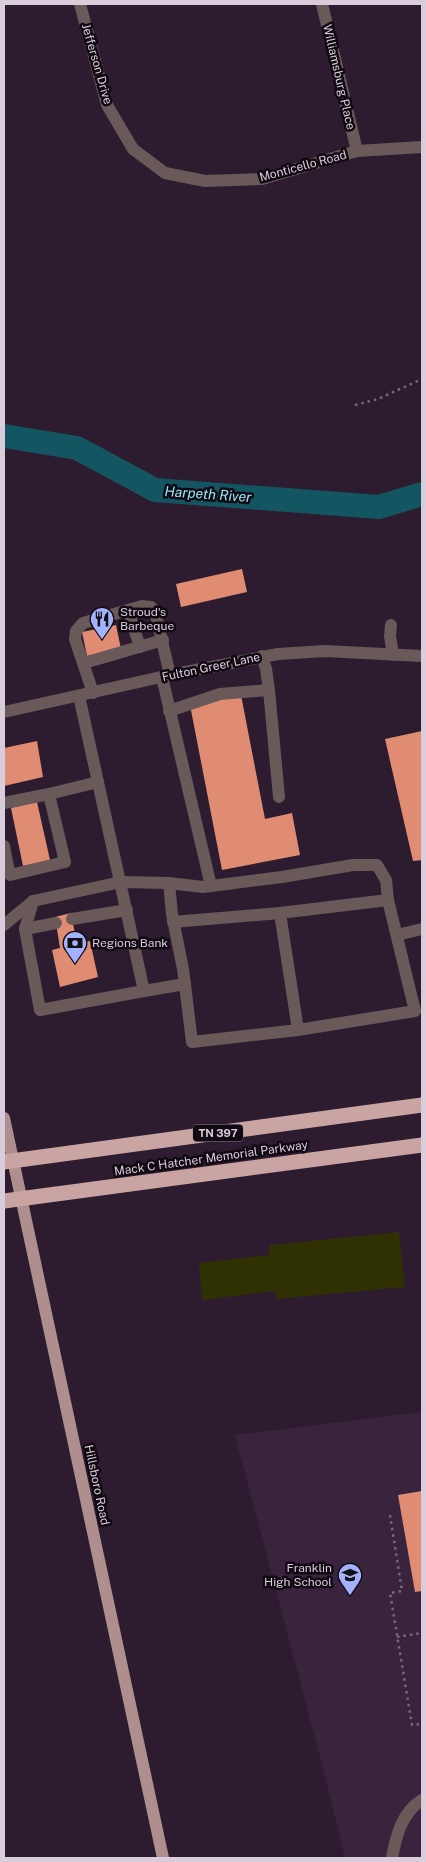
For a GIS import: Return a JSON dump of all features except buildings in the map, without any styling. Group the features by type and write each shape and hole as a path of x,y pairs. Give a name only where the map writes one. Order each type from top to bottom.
{"highway":[{"name":"Mack C Hatcher Memorial Parkway","path":"8,1161 422,1105"},
{"name":"Mack C Hatcher Memorial Parkway","path":"4,1201 422,1145"}],"main road":[{"name":"Hillsboro Road","path":"4,1118 8,1161 22,1198 163,1858"}],"street":[{"name":"Jefferson Drive","path":"80,4 108,105 133,149"},
{"name":"Williamsburg Place","path":"322,4 357,151"},
{"name":"Monticello Road","path":"133,149 165,173 205,181 262,178 357,151 422,147"},
{"path":"93,693 76,639 76,631 83,623 142,606 151,607 156,611 163,640 169,710 210,886"},
{"path":"128,610 140,647"},
{"path":"391,625 390,636 393,654"},
{"path":"84,663 163,640"},
{"name":"Fulton Greer Lane","path":"4,712 262,656 311,651 422,656"},
{"path":"262,656 269,690 279,797"},
{"path":"169,710 220,694 269,690"},
{"path":"79,696 98,782 116,883 127,910 144,991"},
{"path":"4,803 98,782"},
{"path":"4,846 5,862 10,875 65,862 49,794"},
{"path":"4,925 33,901 116,883 169,883 203,887 282,877 353,865 377,865 386,880 388,900 415,1011 298,1030 192,1042 173,922 169,883"},
{"path":"173,922 280,913 388,900"},
{"path":"33,901 25,928 40,1010 184,984"},
{"path":"72,919 127,910"},
{"path":"280,913 298,1030"},
{"path":"25,928 56,923"},
{"path":"397,935 422,929"},
{"path":"392,1858 396,1837 400,1828 409,1811 422,1800"}],"path":[{"path":"355,405 378,399 422,379"},
{"path":"390,1515 402,1591 390,1593 412,1725 422,1724"},
{"path":"397,1637 422,1633"}],"shaded area":[{"path":"399,1232 405,1287 276,1299 275,1291 202,1300 199,1263 269,1255 270,1245"},
{"name":"Franklin High School","path":"422,1412 422,1858 345,1858 235,1435"}],"waterway":[{"name":"Harpeth River","path":"4,436 77,448 155,490 379,507 422,494"}],"place":[{"name":"Stroud's Barbeque","path":"102,640"},
{"name":"Regions Bank","path":"75,964"},
{"name":"Franklin High School","path":"350,1596"}]}
